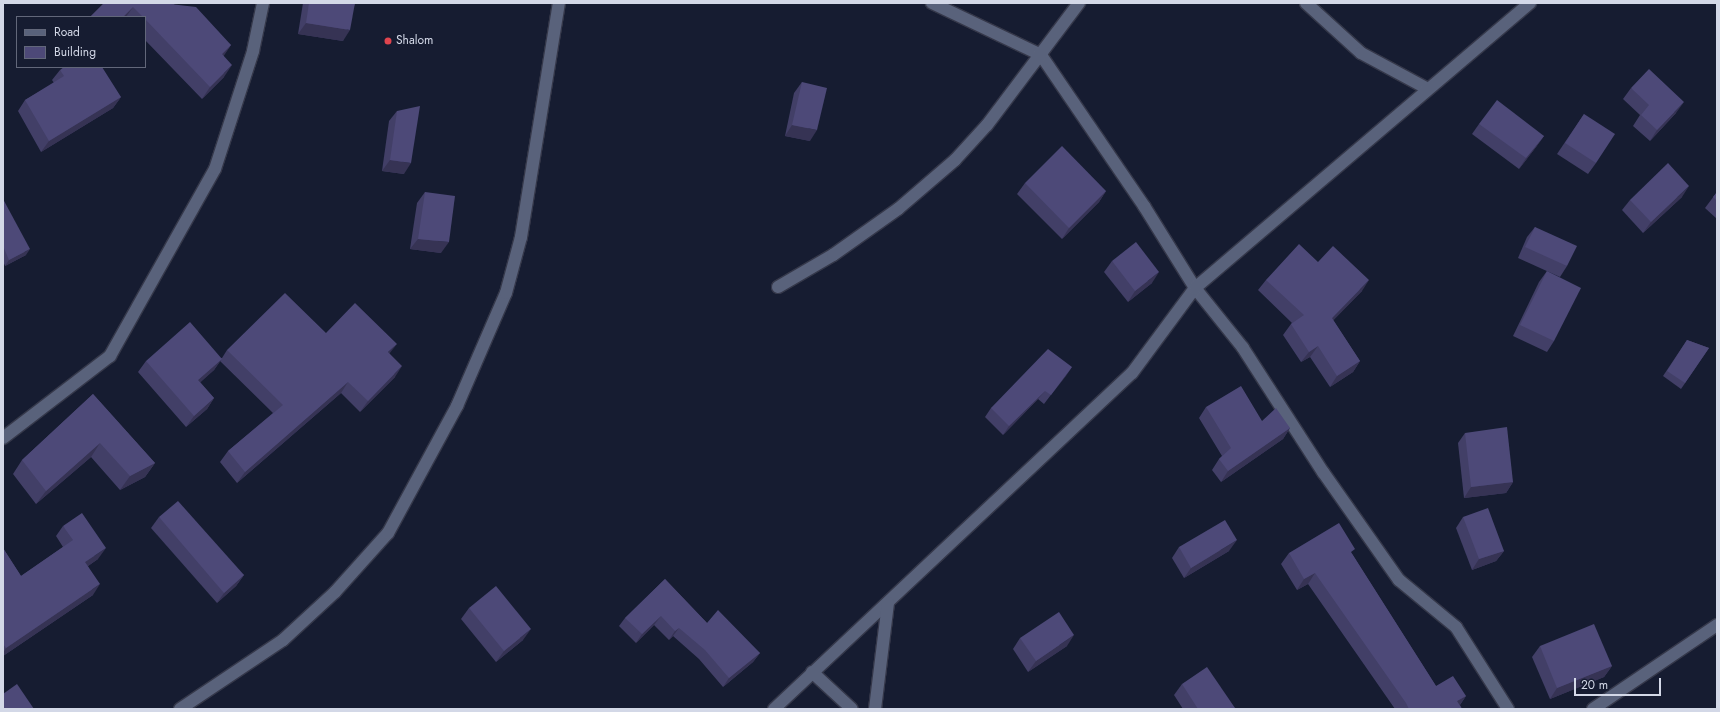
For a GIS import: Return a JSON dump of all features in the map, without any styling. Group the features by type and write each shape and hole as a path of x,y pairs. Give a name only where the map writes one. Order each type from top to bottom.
{"street":[{"path":"4,436 110,356 215,169 253,51 263,3"},
{"path":"180,709 283,640 335,592 388,533 457,406 506,294 521,237 559,3"},
{"path":"932,3 1041,55 1144,206 1195,288 1244,348 1323,472 1399,580 1456,628 1508,709"},
{"path":"778,287 833,255 898,209 955,160 1041,55 1079,3"},
{"path":"1306,3 1361,53 1426,88"},
{"path":"774,709 1132,373 1195,288 1426,88 1530,3"},
{"path":"875,709 888,603"},
{"path":"1593,709 1717,625"},
{"path":"812,672 852,709"}],"building":[{"path":"104,3 172,3 170,4 196,7 231,45 222,54 232,65 210,87 146,20 146,16 142,16 133,7 124,16 91,16"},
{"path":"309,3 355,3 350,30 306,23"},
{"path":"63,68 103,68 121,97 49,141 25,100 64,76 60,70"},
{"path":"1649,69 1684,102 1657,130 1641,115 1649,105 1631,88"},
{"path":"802,82 827,88 817,130 792,125"},
{"path":"1497,100 1544,136 1526,158 1479,124"},
{"path":"420,106 411,163 390,160 397,111"},
{"path":"1584,114 1615,134 1596,163 1565,143"},
{"path":"1062,146 1106,191 1069,228 1025,183"},
{"path":"1668,163 1689,186 1651,222 1630,200"},
{"path":"425,192 455,196 449,242 418,239"},
{"path":"1717,192 1717,201 1713,197"},
{"path":"3,199 30,249 9,260 3,246"},
{"path":"1535,227 1577,246 1567,266 1525,247"},
{"path":"1136,242 1159,272 1135,291 1112,261"},
{"path":"1299,244 1318,262 1333,246 1369,280 1332,318 1360,361 1337,376 1318,346 1309,352 1291,324 1304,315 1266,280"},
{"path":"1547,271 1581,288 1554,341 1520,325"},
{"path":"285,293 326,333 355,303 397,344 388,352 402,366 368,401 348,382 245,472 228,451 283,405 227,350"},
{"path":"190,322 222,359 198,380 214,398 194,416 146,361"},
{"path":"1687,340 1709,348 1685,383 1667,371"},
{"path":"1048,349 1072,367 1051,395 1045,391 1009,426 991,408"},
{"path":"1241,386 1262,421 1276,408 1290,428 1228,471 1219,459 1231,448 1206,407"},
{"path":"93,394 155,463 130,476 100,443 46,491 22,460"},
{"path":"1507,427 1513,482 1471,487 1465,433"},
{"path":"178,501 244,575 224,593 159,517"},
{"path":"1488,508 1504,551 1479,559 1463,517"},
{"path":"82,513 106,548 85,562 100,584 6,648 3,644 3,548 21,576 73,540 63,526"},
{"path":"1225,520 1237,540 1191,568 1179,547"},
{"path":"1339,523 1355,549 1351,552 1436,686 1453,676 1466,696 1457,701 1462,709 1409,709 1315,573 1304,579 1289,553"},
{"path":"665,579 707,623 718,610 760,653 729,678 705,650 679,628 675,631 661,616 642,634 625,618"},
{"path":"496,586 531,629 504,651 469,608"},
{"path":"1059,612 1074,635 1036,661 1020,638"},
{"path":"1594,624 1612,666 1557,688 1540,646"},
{"path":"1207,667 1235,708 1198,709 1182,684"},
{"path":"17,684 34,709 3,709 3,694"}],"place":[{"name":"Shalom","path":"388,41"}]}
